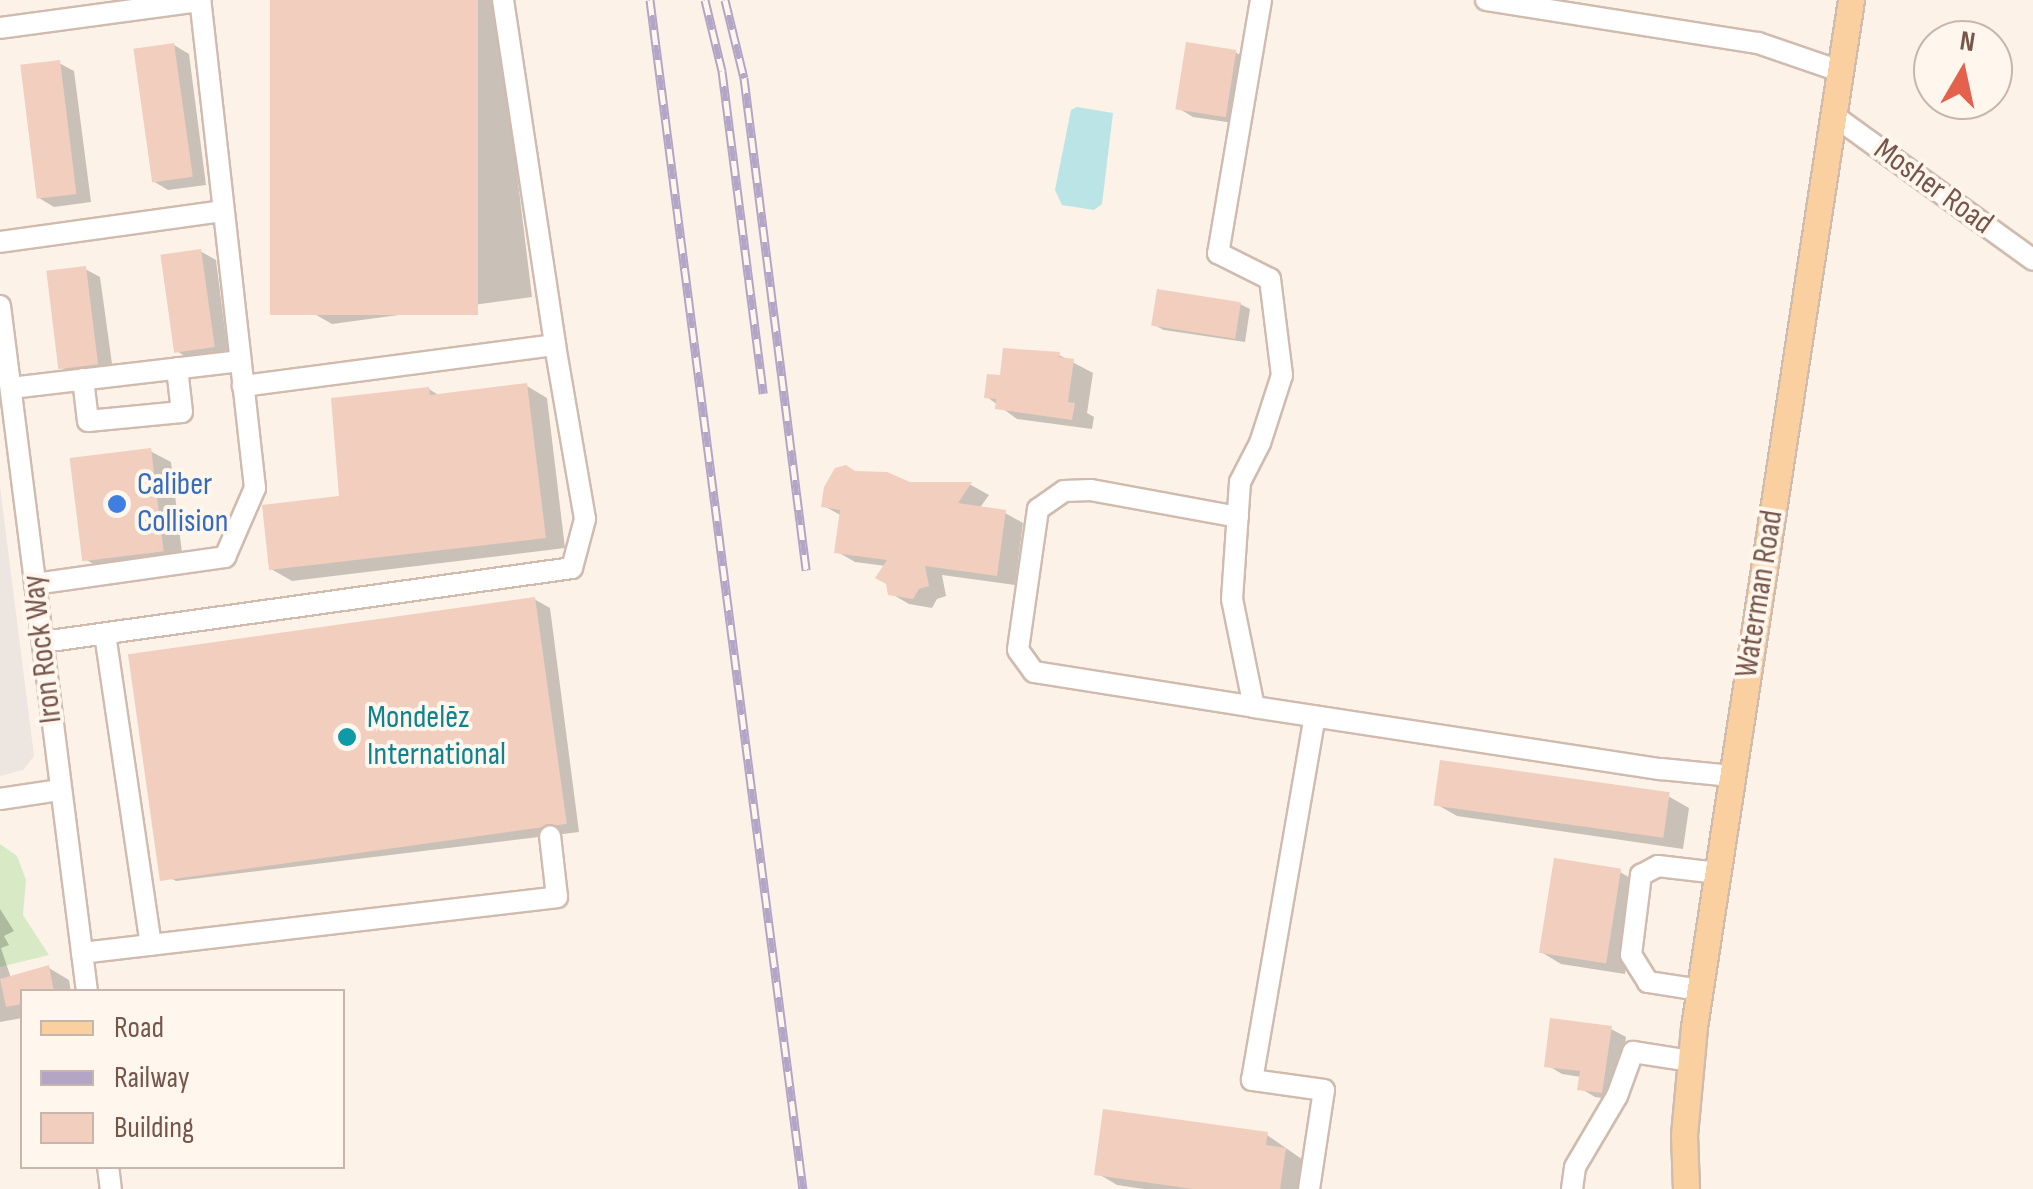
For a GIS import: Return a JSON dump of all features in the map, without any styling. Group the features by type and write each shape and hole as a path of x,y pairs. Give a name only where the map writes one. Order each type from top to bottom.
{"main road":[{"name":"Waterman Road","path":"1686,1189 1684,1135 1700,990 1851,0"}],"street":[{"path":"43,642 572,568 585,518 503,0"},
{"path":"1254,708 1232,599 1240,482 1260,444 1282,376 1270,279 1218,253 1262,0"},
{"path":"1486,0 1758,43 1840,71"},
{"path":"0,28 200,1 254,488 225,557 36,584"},
{"name":"Mosher Road","path":"1833,115 2033,260"},
{"path":"0,242 223,211"},
{"name":"Iron Rock Way","path":"0,306 10,388 8,442 22,475 86,989"},
{"path":"243,386 555,345"},
{"path":"10,388 240,361"},
{"path":"83,380 88,420 182,412 178,368"},
{"path":"0,488 22,475"},
{"path":"1238,518 1091,490 1064,491 1038,509 1018,650 1034,672 1661,770 1732,776"},
{"path":"104,634 152,945"},
{"path":"1309,1189 1324,1090 1252,1080 1315,716"},
{"path":"0,799 60,790"},
{"path":"82,953 557,897 550,836"},
{"path":"1700,990 1648,982 1631,955 1641,875 1658,866 1718,873"},
{"path":"1572,1189 1575,1166 1618,1096 1633,1052 1691,1061"}],"shaded area":[{"path":"0,487 34,756 23,770 0,776"}],"green space":[{"path":"0,844 17,856 26,880 23,915 49,955 0,967"}],"water":[{"path":"1077,107 1113,113 1102,204 1094,210 1062,205 1055,190 1071,110"}],"building":[{"path":"270,0 478,0 478,315 270,315"},
{"path":"1186,42 1236,50 1226,117 1175,109"},
{"path":"174,43 193,177 152,182 133,49"},
{"path":"60,60 76,194 37,199 20,65"},
{"path":"201,249 215,347 174,353 160,255"},
{"path":"86,266 98,364 58,369 46,271"},
{"path":"1157,289 1241,302 1235,339 1151,326"},
{"path":"1003,348 1060,352 1059,357 1074,359 1068,402 1075,403 1072,420 995,409 996,399 984,398 987,374 1000,375"},
{"path":"527,383 546,538 269,570 262,505 339,496 331,398 429,387 430,395"},
{"name":"Caliber Collision","path":"151,448 164,551 82,561 70,458"},
{"path":"846,465 855,471 887,472 910,482 972,482 958,503 1006,510 997,576 925,566 929,586 919,589 913,599 888,595 886,584 875,578 887,560 834,553 840,510 821,507 824,487 835,468"},
{"name":"Mondelēz International","path":"535,597 567,824 160,881 128,654"},
{"path":"1440,760 1670,792 1663,838 1434,806"},
{"path":"1554,858 1621,869 1606,963 1539,953"},
{"path":"49,965 53,989 20,989 20,1004 6,1007 0,979"},
{"path":"1550,1018 1612,1026 1602,1093 1577,1090 1580,1071 1544,1067"},
{"path":"1103,1109 1268,1132 1266,1145 1286,1148 1280,1189 1193,1189 1094,1175"}],"railway":[{"path":"650,0 803,1189"},
{"path":"705,0 722,71 763,393"},
{"path":"725,0 744,78 806,570"}],"place":[{"name":"Caliber Collision","path":"117,504"},
{"name":"Mondelēz International","path":"347,737"}]}
